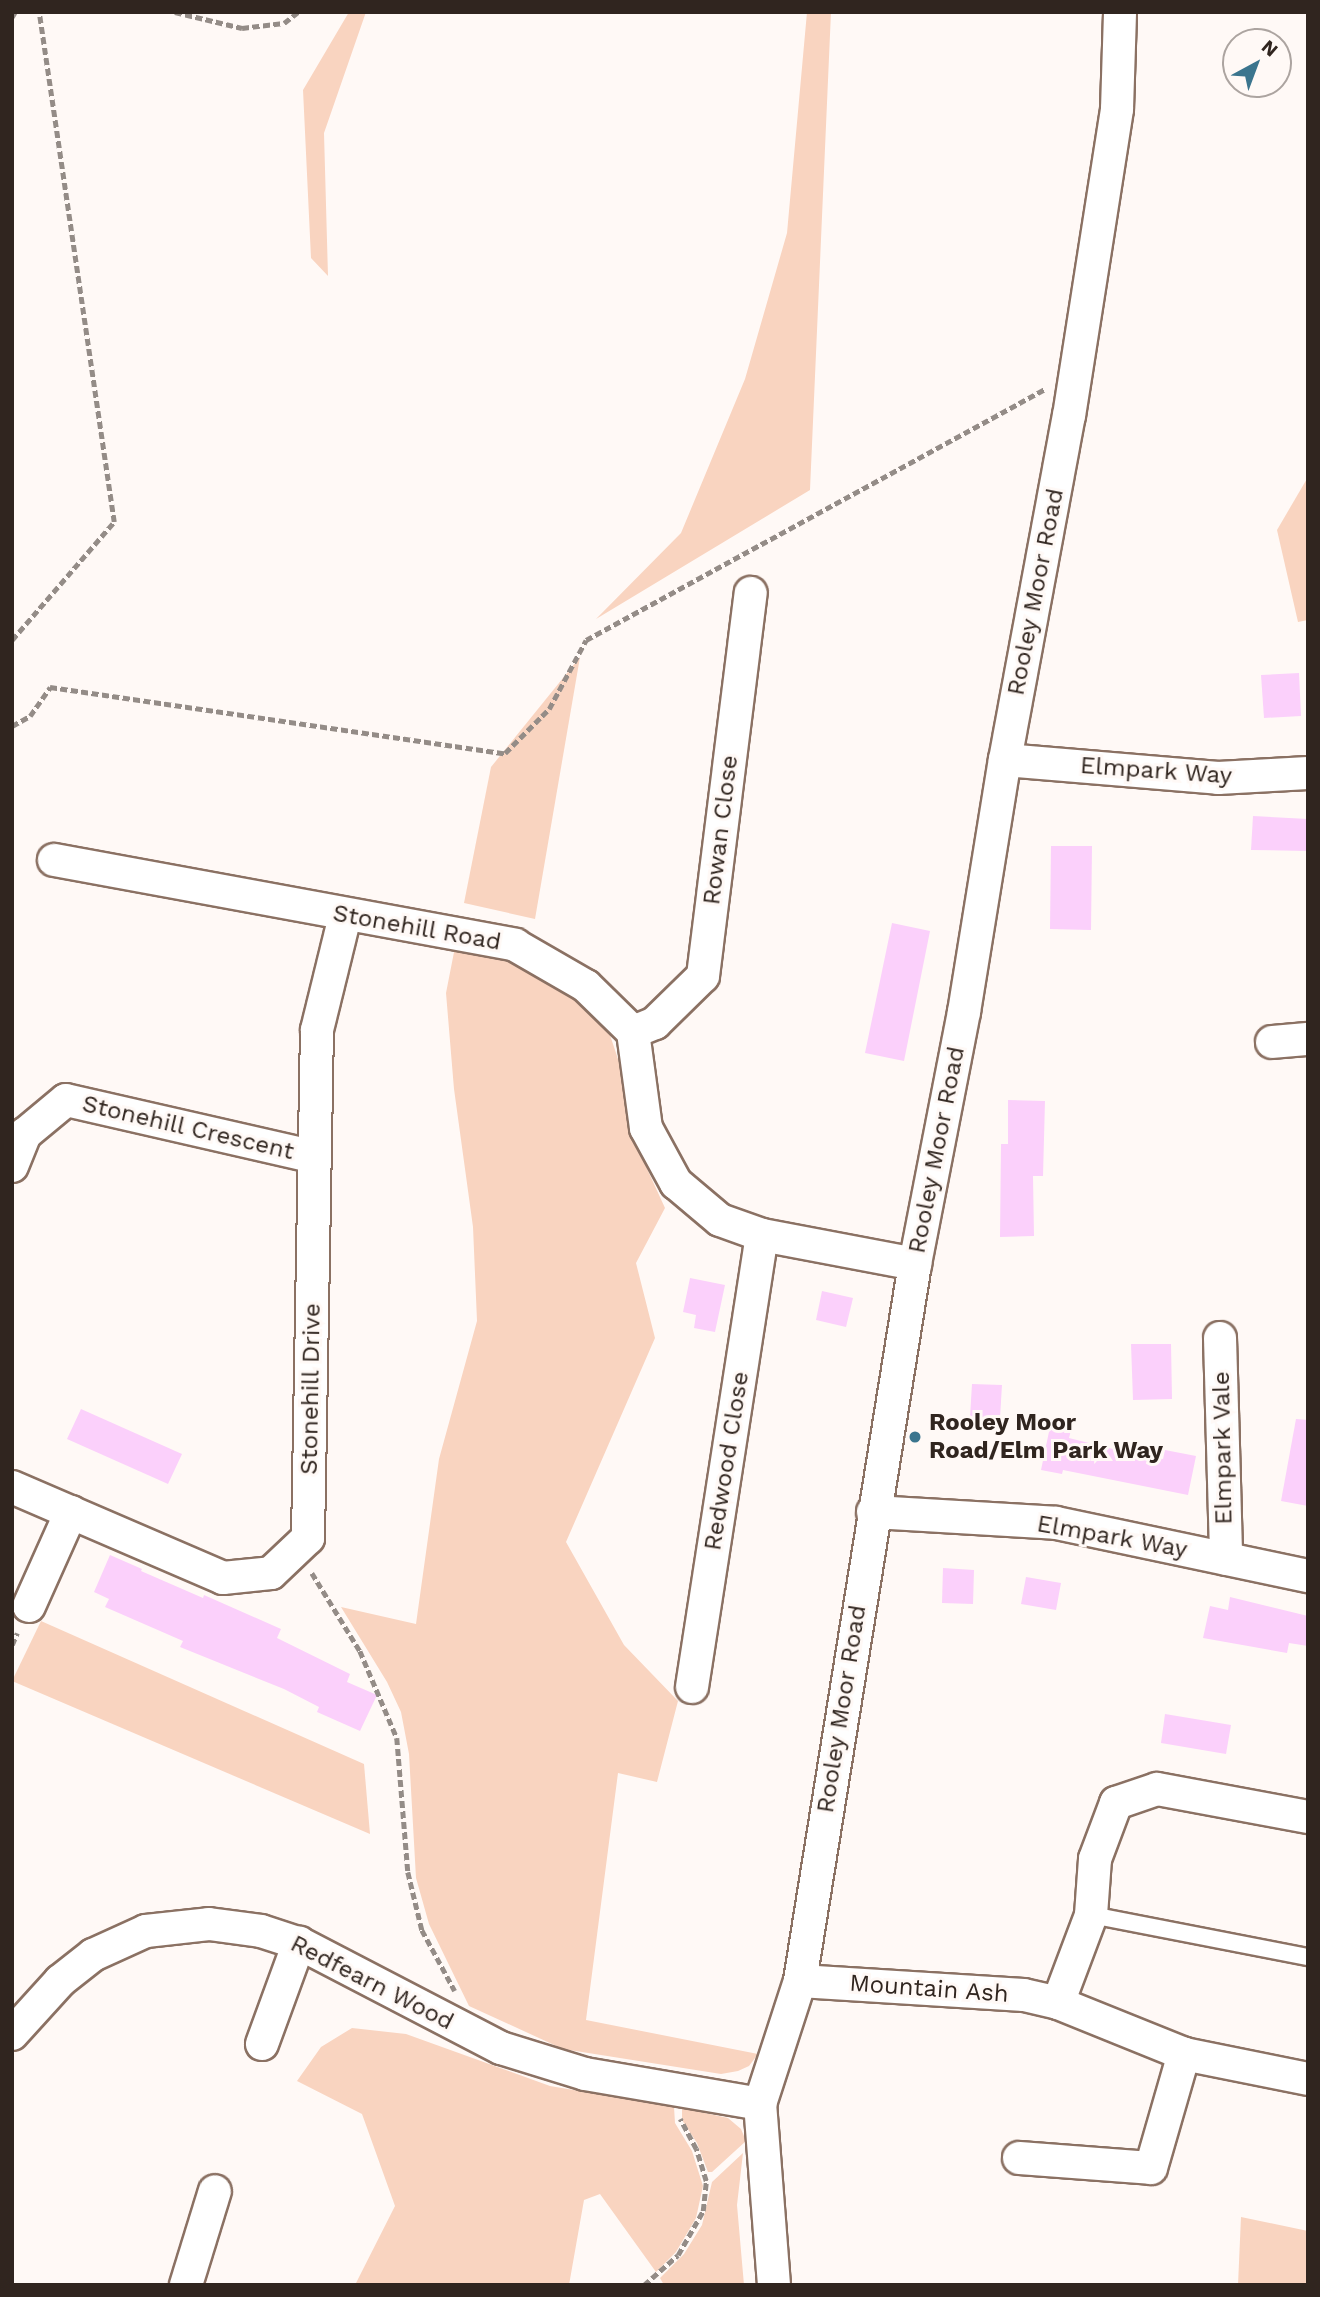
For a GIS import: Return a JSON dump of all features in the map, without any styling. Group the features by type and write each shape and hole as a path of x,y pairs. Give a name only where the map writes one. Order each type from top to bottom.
{"street":[{"name":"Rooley Moor Road","path":"775,2285 760,2104 800,1981 873,1512 915,1264 964,1012 1005,760 1076,372 1117,108 1120,12"},
{"name":"Rowan Close","path":"633,1032 655,1023 703,976 751,593"},
{"name":"Elmpark Way","path":"1005,760 1218,778 1308,773"},
{"name":"Stonehill Road","path":"54,860 345,916 515,945 586,986 633,1032"},
{"name":"Stonehill Drive","path":"12,1487 223,1578 271,1573 308,1538 317,1030 345,916"},
{"path":"633,1032 646,1128 676,1182 720,1220 762,1235 915,1264"},
{"path":"1272,1042 1308,1039"},
{"name":"Stonehill Crescent","path":"12,1166 25,1134 66,1100 314,1157"},
{"name":"Redwood Close","path":"692,1687 762,1235"},
{"name":"Elmpark Vale","path":"1220,1338 1226,1559"},
{"path":"29,1606 71,1512"},
{"name":"Elmpark Way","path":"873,1512 1056,1523 1308,1576"},
{"path":"1058,2003 1091,1915 1095,1859 1116,1803 1157,1789 1308,1817"},
{"name":"Redfearn Wood","path":"12,2034 71,1972 93,1955 146,1931 209,1924 261,1931 299,1942 501,2048 585,2074 760,2104"},
{"path":"262,2044 299,1942"},
{"name":"Mountain Ash","path":"800,1981 1024,1995 1058,2003 1184,2054 1308,2079"},
{"path":"1019,2158 1151,2168 1184,2054"},
{"path":"186,2285 215,2191"}],"lane":[{"path":"1091,1915 1308,1957"}],"path":[{"path":"12,640 114,522 38,12"},
{"path":"175,12 201,21 242,28 284,23 298,12"},
{"path":"12,726 30,716 50,687 505,753 549,709 586,640 1076,372"},
{"path":"297,1549 360,1651 397,1738 408,1872 422,1930 459,1998 464,2029"},
{"path":"644,2285 678,2255 699,2222 702,2211 706,2181 696,2150 680,2122 681,2090"}],"shaded area":[{"path":"349,12 366,12 324,133 328,276 311,258 303,90"},
{"path":"807,12 831,12 810,490 596,619 681,533 745,379 787,233"},
{"path":"1308,477 1308,620 1298,622 1277,530"},
{"path":"580,657 535,919 464,903 491,767"},
{"path":"455,947 520,965 572,998 610,1035 625,1080 632,1136 665,1208 636,1263 655,1338 566,1542 624,1645 678,1701 657,1782 618,1773 586,2020 758,2054 749,2066 738,2071 721,2074 563,2049 469,2006 429,1924 416,1878 409,1754 401,1712 387,1682 341,1607 416,1624 439,1459 477,1321 473,1227 454,1089 446,993"},
{"path":"41,1621 364,1764 370,1834 12,1681"},
{"path":"352,2028 406,2034 550,2086 674,2107 675,2123 692,2151 703,2186 696,2218 676,2252 656,2272 600,2194 584,2200 569,2285 355,2285 395,2206 362,2114 297,2081 321,2047"},
{"path":"682,2108 728,2118 741,2129 746,2141 712,2172 708,2172 697,2143 682,2120"},
{"path":"743,2153 737,2205 744,2285 664,2285 660,2278 684,2254 702,2225 712,2182"},
{"path":"1241,2217 1308,2231 1308,2285 1238,2285"}],"building":[{"path":"1299,673 1301,716 1264,718 1261,675"},
{"path":"1253,816 1308,819 1308,851 1251,850"},
{"path":"1051,846 1092,846 1091,930 1050,929"},
{"path":"892,923 930,931 904,1061 865,1053"},
{"path":"1008,1100 1045,1101 1043,1176 1033,1176 1034,1236 1000,1237 1001,1144 1008,1144"},
{"path":"690,1278 725,1285 715,1332 694,1328 696,1315 683,1312"},
{"path":"822,1291 853,1298 846,1327 816,1320"},
{"path":"1131,1344 1171,1344 1172,1399 1133,1400"},
{"path":"972,1384 1002,1385 1000,1418 970,1417"},
{"path":"81,1409 182,1454 168,1484 67,1439"},
{"path":"1296,1419 1308,1420 1308,1506 1281,1501"},
{"path":"1051,1422 1072,1426 1069,1438 1117,1450 1163,1459 1165,1450 1196,1456 1188,1495 1063,1470 1062,1474 1041,1470"},
{"path":"110,1555 203,1598 204,1595 281,1629 277,1638 350,1674 347,1682 377,1695 360,1731 317,1712 319,1707 284,1689 180,1647 183,1641 105,1607 109,1599 94,1592"},
{"path":"943,1568 974,1570 973,1604 942,1603"},
{"path":"1026,1577 1061,1583 1056,1610 1021,1604"},
{"path":"1230,1597 1308,1616 1308,1646 1289,1643 1287,1653 1203,1638 1210,1606 1228,1610"},
{"path":"1165,1714 1231,1725 1226,1754 1161,1743"}],"place":[{"name":"Rooley Moor Road/Elm Park Way","path":"915,1437"}]}
